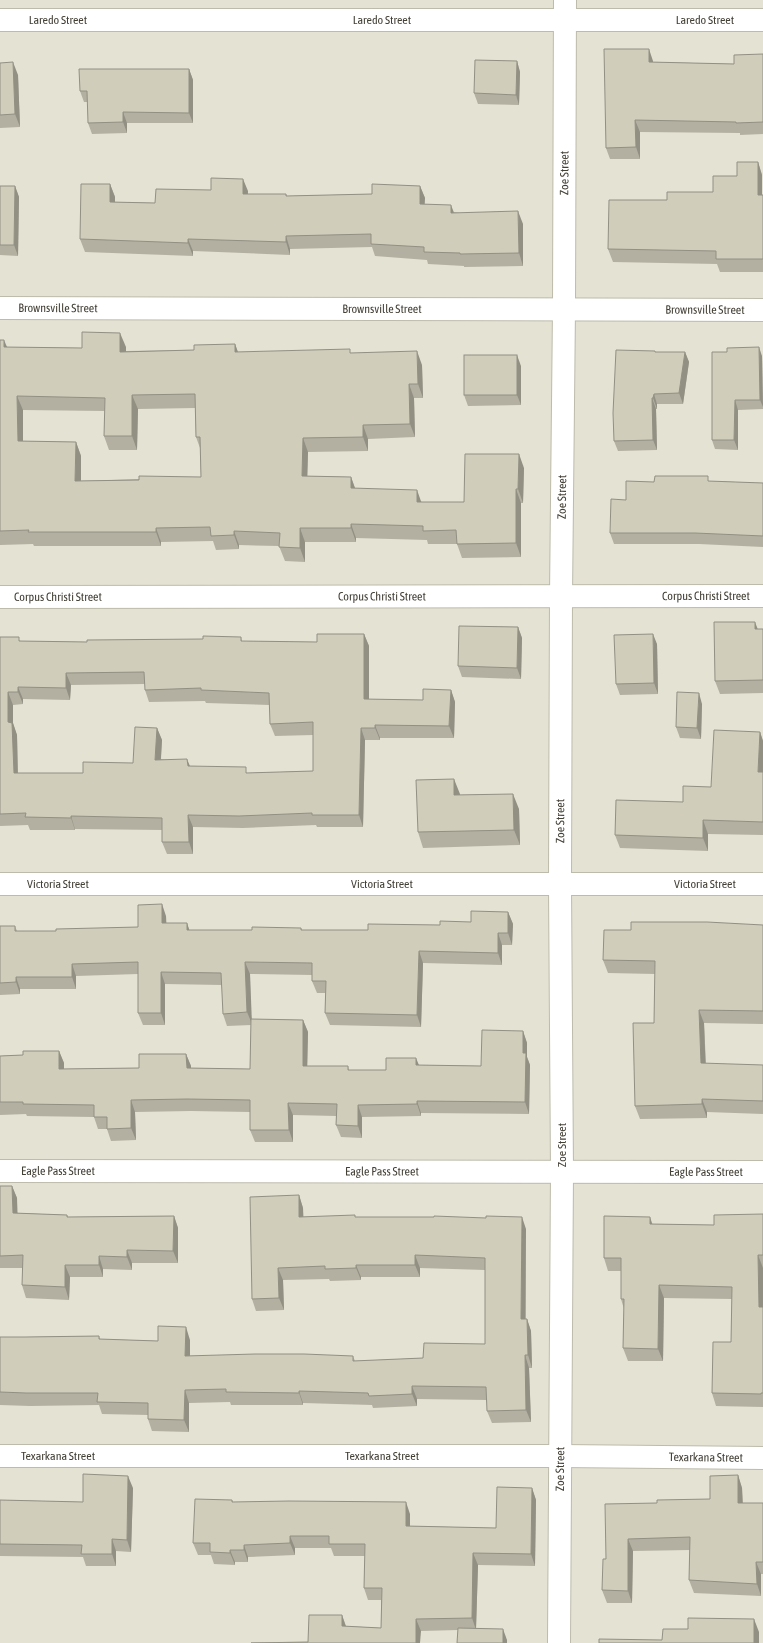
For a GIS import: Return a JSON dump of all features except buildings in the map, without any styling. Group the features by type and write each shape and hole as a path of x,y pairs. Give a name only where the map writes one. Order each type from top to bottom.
{"street":[{"name":"Laredo Street","path":"0,20 565,10 763,20"},
{"name":"Zoe Street","path":"559,1643 562,1172 560,884 561,596 565,10"},
{"name":"Brownsville Street","path":"0,308 564,308 763,310"},
{"name":"Corpus Christi Street","path":"0,597 763,596"},
{"name":"Victoria Street","path":"0,884 763,884"},
{"name":"Eagle Pass Street","path":"0,1171 763,1172"},
{"name":"Texarkana Street","path":"0,1456 561,1456 763,1458"}],"shaded area":[{"path":"0,0 763,0 763,1643 0,1643"}]}
